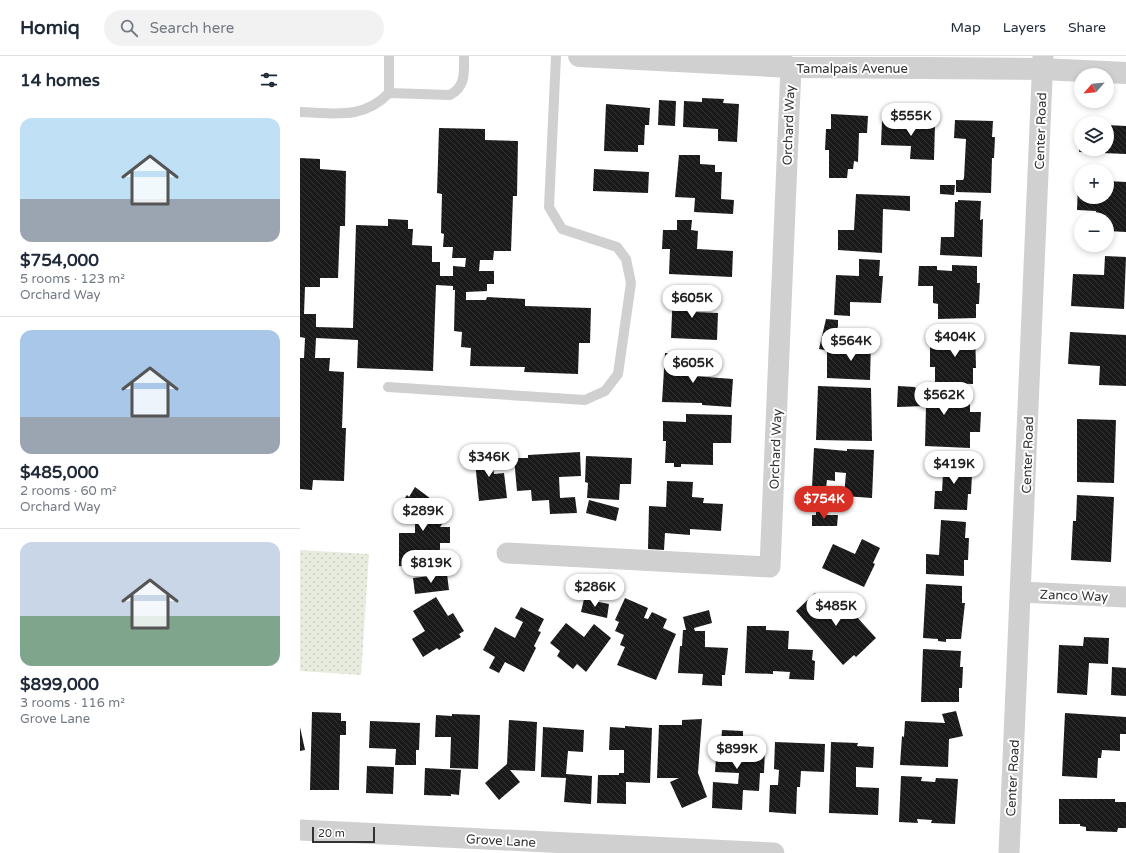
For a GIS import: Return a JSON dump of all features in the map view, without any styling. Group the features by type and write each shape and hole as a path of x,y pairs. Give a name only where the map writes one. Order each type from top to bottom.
{"street":[{"name":"Tamalpais Avenue","path":"579,56 633,57 791,67 817,62 1042,62 1126,73"},
{"name":"Center Road","path":"1009,853 1042,62"},
{"name":"Orchard Way","path":"507,553 770,567 791,67"},
{"name":"Zanco Way","path":"1021,592 1126,597"},
{"name":"Grove Lane","path":"300,830 774,853"}],"lane":[{"path":"300,112 356,113 380,102 389,93 389,56"},
{"path":"389,93 450,95 461,86 464,80 464,56"},
{"path":"388,387 585,400 605,391 618,374 631,283 626,259 617,247 562,229 549,207 556,56"}],"shaded area":[{"path":"300,550 369,554 361,675 300,671"}],"building":[{"path":"702,98 724,99 723,103 739,104 737,142 718,141 718,129 683,127 684,101 702,102"},
{"path":"659,100 676,101 675,126 658,125"},
{"path":"606,104 650,108 649,125 645,125 644,145 638,145 638,152 604,151"},
{"path":"831,114 868,116 867,133 859,133 858,162 854,161 853,169 848,169 847,178 829,178 829,150 825,150 826,129 831,129"},
{"path":"900,118 920,119 920,123 935,124 934,160 910,159 911,146 881,145 882,121 899,121"},
{"path":"955,120 993,121 992,137 995,137 994,158 992,158 991,193 956,192 956,180 963,180 964,178 966,139 954,138"},
{"path":"1114,125 1126,126 1126,154 1114,153"},
{"path":"439,128 485,129 485,140 518,141 517,196 513,196 511,251 494,251 493,260 480,260 479,271 494,271 494,284 487,284 487,291 466,292 466,300 486,300 487,297 525,299 525,306 591,308 590,343 579,343 578,374 524,372 525,367 470,366 471,348 461,347 462,332 454,331 455,290 453,290 453,286 436,285 433,371 357,368 358,340 316,338 315,358 330,358 329,371 344,372 342,428 346,428 344,481 313,480 312,490 300,489 300,358 304,358 305,338 300,337 300,158 320,159 320,169 346,171 345,226 340,226 338,278 320,278 320,287 305,287 304,314 316,314 316,327 353,328 356,225 388,226 388,219 408,220 408,229 413,229 412,245 432,246 432,262 440,262 440,276 453,276 453,266 465,267 466,258 452,258 453,247 443,247 444,234 441,233 442,194 437,193"},
{"path":"679,155 700,155 700,164 715,165 715,172 722,172 721,199 734,200 733,214 694,212 695,198 675,197"},
{"path":"594,169 649,172 648,193 593,191"},
{"path":"1114,181 1126,182 1126,232 1114,231 1114,212 1077,210 1077,204 1114,204"},
{"path":"940,185 955,185 954,195 940,194"},
{"path":"856,194 910,196 910,211 883,209 882,253 838,250 838,230 854,230"},
{"path":"958,200 981,201 980,220 983,219 982,257 940,255 941,237 954,237 955,202 958,202"},
{"path":"677,220 692,220 691,230 698,231 697,249 733,251 732,277 669,274 670,249 662,249 663,230 677,230"},
{"path":"1105,256 1126,257 1124,309 1071,306 1073,274 1104,275"},
{"path":"859,259 880,260 879,276 883,276 881,303 850,302 850,316 834,315 836,275 859,276"},
{"path":"952,265 977,266 977,283 980,283 979,304 976,304 976,318 938,319 938,304 933,303 933,286 918,286 919,266 937,266 937,270 952,271"},
{"path":"673,290 695,291 694,312 718,313 717,340 671,338"},
{"path":"826,319 838,320 838,326 830,351 819,349"},
{"path":"950,329 975,330 976,368 973,368 973,384 935,383 935,367 930,367 930,345 950,345"},
{"path":"1070,332 1126,335 1126,386 1099,385 1100,366 1068,364"},
{"path":"851,338 871,339 870,380 827,378 827,352 851,353"},
{"path":"665,353 694,355 693,376 733,379 731,407 702,405 702,403 662,402"},
{"path":"818,386 871,388 872,441 816,440"},
{"path":"898,386 915,387 917,391 970,393 970,412 981,412 980,432 970,432 970,448 925,446 926,406 897,407"},
{"path":"686,414 732,415 731,443 713,443 713,465 681,464 681,467 674,467 674,463 665,463 666,441 663,441 663,421 686,422"},
{"path":"1077,419 1116,420 1114,483 1077,482"},
{"path":"814,448 847,451 847,449 874,450 872,498 844,496 846,473 835,472 835,481 827,480 826,488 812,487"},
{"path":"491,450 494,474 504,473 507,498 479,501 474,452"},
{"path":"580,452 581,476 559,477 560,498 575,497 577,513 550,514 549,500 532,501 531,490 517,491 514,458 528,458 528,455"},
{"path":"586,456 632,458 631,484 620,484 619,500 587,498 588,483 585,482"},
{"path":"944,457 969,459 968,474 972,474 971,494 968,494 967,510 934,509 935,491 942,491"},
{"path":"667,481 693,482 692,497 704,498 703,503 723,504 721,531 690,529 690,535 665,533 664,550 648,549 649,506 666,507"},
{"path":"415,487 450,513 440,527 450,527 450,543 440,543 440,569 415,569 415,567 399,566 399,533 415,533 415,522 397,509 407,495 409,497"},
{"path":"1077,495 1114,497 1111,562 1071,560 1073,521 1076,521"},
{"path":"589,500 619,508 616,521 586,513"},
{"path":"816,511 822,511 822,515 838,515 837,526 812,526 812,515 816,515"},
{"path":"941,520 966,522 965,538 969,538 968,560 964,560 964,576 926,574 926,554 939,555"},
{"path":"862,539 880,548 873,563 875,564 864,587 822,568 833,544 855,554"},
{"path":"447,574 449,590 415,594 413,578"},
{"path":"926,584 962,586 962,603 965,603 961,639 946,639 946,642 938,641 938,639 923,638"},
{"path":"815,593 824,604 835,593 876,638 856,657 854,655 843,665 796,611"},
{"path":"436,597 448,616 453,613 464,631 459,634 461,637 439,650 437,648 423,657 412,639 425,631 413,611"},
{"path":"625,598 648,608 644,618 648,619 652,612 667,619 663,628 676,634 656,680 617,665 625,647 620,645 624,635 615,631 619,622 615,620"},
{"path":"584,599 609,604 607,618 581,612"},
{"path":"521,607 544,619 538,631 541,632 534,646 536,648 524,672 505,662 499,673 489,668 495,657 483,650 495,627 515,638 523,622 515,618"},
{"path":"709,610 712,623 694,628 695,631 705,631 705,647 728,648 725,675 722,675 722,686 702,685 703,674 678,673 680,646 682,646 683,630 686,630 683,617"},
{"path":"566,623 584,637 594,624 611,638 586,672 577,664 573,669 557,656 560,651 550,643"},
{"path":"747,626 766,626 766,630 789,631 788,649 813,650 812,660 815,661 814,680 789,679 790,672 773,671 773,674 745,673"},
{"path":"1084,637 1109,638 1108,664 1089,663 1087,695 1057,693 1059,645 1083,646"},
{"path":"923,649 961,651 960,667 963,667 962,688 959,688 959,702 921,702"},
{"path":"1112,667 1126,668 1126,696 1111,695"},
{"path":"956,711 963,736 949,739 948,767 900,765 902,736 904,737 905,721 945,723 942,714"},
{"path":"312,712 341,713 341,721 346,721 346,735 340,735 339,790 310,790"},
{"path":"1065,713 1126,717 1126,734 1120,734 1120,751 1102,750 1101,758 1098,758 1097,778 1062,776"},
{"path":"452,714 480,715 478,769 450,768 451,737 435,737 436,715 452,716"},
{"path":"702,719 698,773 707,797 682,808 670,782 679,778 657,778 659,725 682,725 682,720"},
{"path":"509,720 537,722 535,771 510,770 520,782 499,800 485,783 507,764"},
{"path":"370,721 420,723 419,750 416,750 416,765 395,765 396,749 369,748"},
{"path":"625,726 652,728 650,783 626,782 626,804 597,803 598,775 619,775 619,773 624,773 624,750 609,750 610,727 625,728"},
{"path":"300,727 305,750 300,751"},
{"path":"543,727 584,730 583,752 568,751 566,774 592,776 591,804 564,802 566,778 541,777"},
{"path":"722,730 743,731 743,747 765,748 764,773 760,773 759,791 743,790 742,810 712,808 713,782 738,784 739,773 715,772 717,744 721,744"},
{"path":"775,742 825,744 824,772 801,771 800,787 797,787 796,814 769,812 770,785 778,785 779,770 774,769"},
{"path":"831,742 858,743 857,746 874,747 873,768 856,767 856,787 879,788 878,815 829,813"},
{"path":"367,766 394,767 393,794 366,793"},
{"path":"425,768 461,770 459,795 424,795"},
{"path":"901,776 922,777 921,781 935,782 936,778 958,779 955,824 931,823 932,820 917,819 918,823 899,822"},
{"path":"1059,799 1115,799 1115,802 1126,802 1126,828 1118,828 1117,832 1086,831 1086,827 1080,826 1080,824 1059,824"}]}
